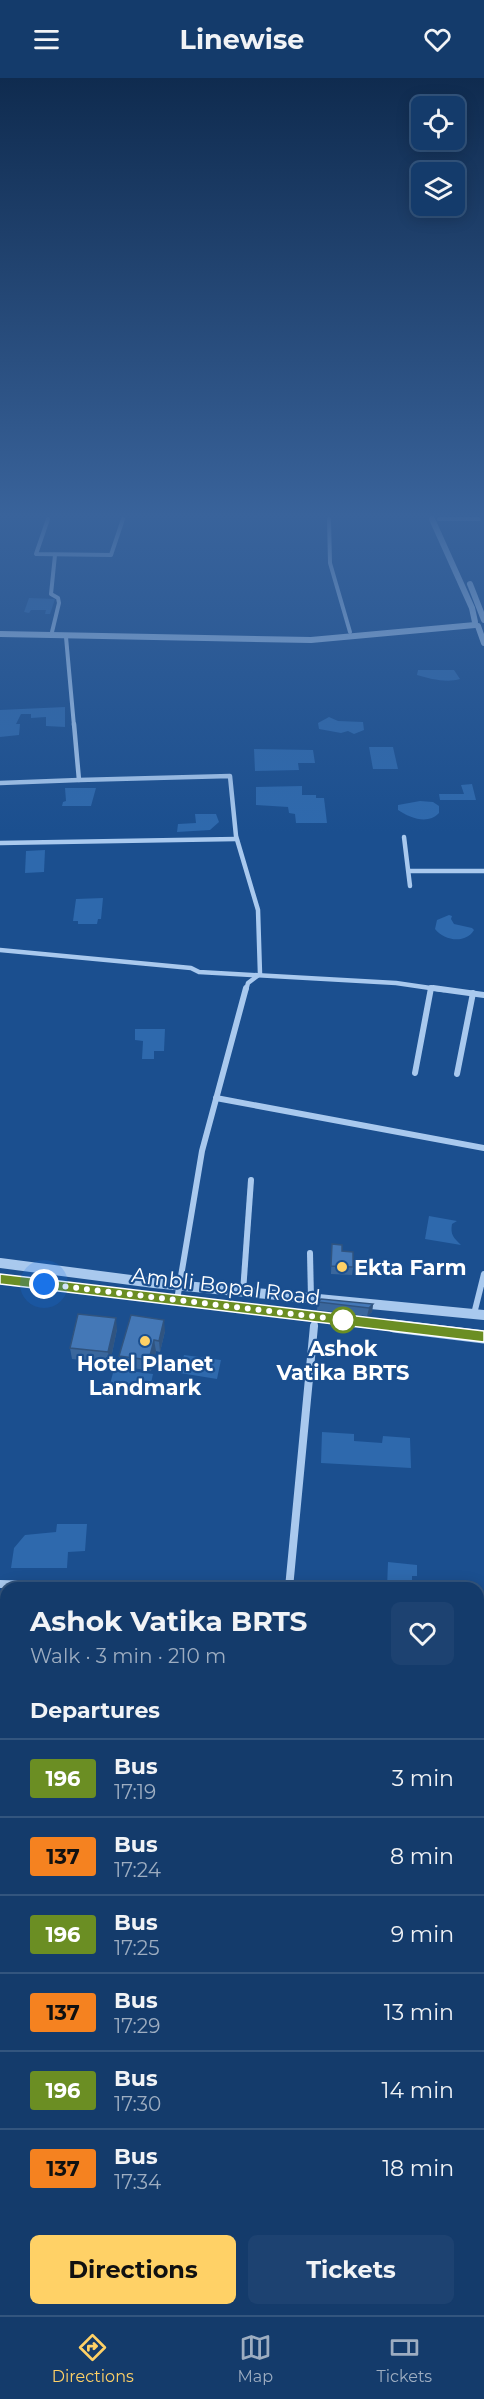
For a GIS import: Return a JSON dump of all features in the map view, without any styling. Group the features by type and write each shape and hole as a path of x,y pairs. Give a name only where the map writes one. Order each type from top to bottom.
{"street":[{"path":"52,632 54,623"},
{"path":"347,623 350,632"},
{"path":"0,630 125,634 350,632 434,624 477,625"},
{"path":"0,634 311,640 477,625"},
{"path":"477,625 484,640"},
{"path":"66,637 79,780"},
{"path":"0,783 230,776 236,839 258,910 260,974"},
{"path":"404,837 410,886"},
{"path":"0,843 236,839"},
{"path":"409,871 484,871"},
{"path":"0,950 168,965 191,968 199,972 396,983 484,995"},
{"path":"177,1300 194,1190 216,1098 243,993 253,978 260,974"},
{"path":"415,1073 431,988"},
{"path":"457,1074 473,993"},
{"path":"216,1098 484,1148"},
{"path":"243,1292 251,1180"},
{"path":"310,1253 312,1298"},
{"name":"Ambli Bopal Road","path":"0,1263 243,1292 479,1314"},
{"path":"479,1314 484,1274"},
{"name":"Ambli Bopal Road","path":"0,1279 484,1337"},
{"path":"290,1582 315,1316"}],"shaded area":[{"path":"418,670 454,670 460,679 450,681 433,679 417,675"},
{"path":"65,707 65,727 46,726 46,717 31,718 31,714 21,714 16,724 20,724 19,735 0,737 0,710"},
{"path":"329,717 338,721 363,722 364,730 354,734 348,731 341,733 319,729 318,723"},
{"path":"369,747 393,747 398,769 373,769"},
{"path":"254,749 313,750 315,763 298,763 299,770 255,771"},
{"path":"472,784 476,800 440,800 439,794 464,794 461,785"},
{"path":"302,786 302,795 316,795 316,798 324,798 327,823 296,823 295,814 289,813 288,807 256,805 256,787"},
{"path":"65,788 96,788 91,806 62,806 66,801"},
{"path":"420,801 433,802 439,806 439,813 430,819 419,819 398,810 398,805"},
{"path":"195,814 216,814 219,822 210,830 177,832 178,824 196,823"},
{"path":"45,850 44,872 25,873 26,851"},
{"path":"103,898 101,919 98,919 97,924 78,924 78,921 73,921 76,899"},
{"path":"452,916 454,924 474,930 461,939 449,938 439,933 435,929 437,920"},
{"path":"135,1029 165,1029 164,1051 154,1051 154,1059 142,1059 143,1041 135,1040"},
{"path":"429,1216 457,1221 452,1224 452,1234 461,1245 425,1239"},
{"path":"184,1355 221,1360 217,1379 180,1373"},
{"path":"114,1369 153,1374 149,1393 109,1388"},
{"path":"322,1432 354,1434 354,1441 382,1443 383,1436 410,1438 411,1468 321,1463"},
{"path":"57,1524 87,1524 85,1551 68,1552 67,1568 11,1568 14,1548 25,1535 56,1532"},
{"path":"388,1562 417,1565 417,1576 412,1576 412,1582 387,1582"}],"building":[{"path":"332,1244 342,1245 342,1251 353,1252 353,1267 331,1266"},
{"path":"321,1299 373,1304 369,1308 318,1302"},
{"path":"78,1314 116,1318 108,1352 70,1348"},
{"name":"Hotel Planet Landmark","path":"131,1315 164,1320 159,1341 154,1340 149,1360 119,1356"}],"bus line":[{"name":"196","path":"0,1279 484,1337"}],"place":[{"name":"Ekta Farm","path":"342,1267"},
{"name":"Ashok Vatika BRTS","path":"343,1320"},
{"name":"Hotel Planet Landmark","path":"145,1341"}],"route":[{"path":"44,1284 343,1320"}]}
